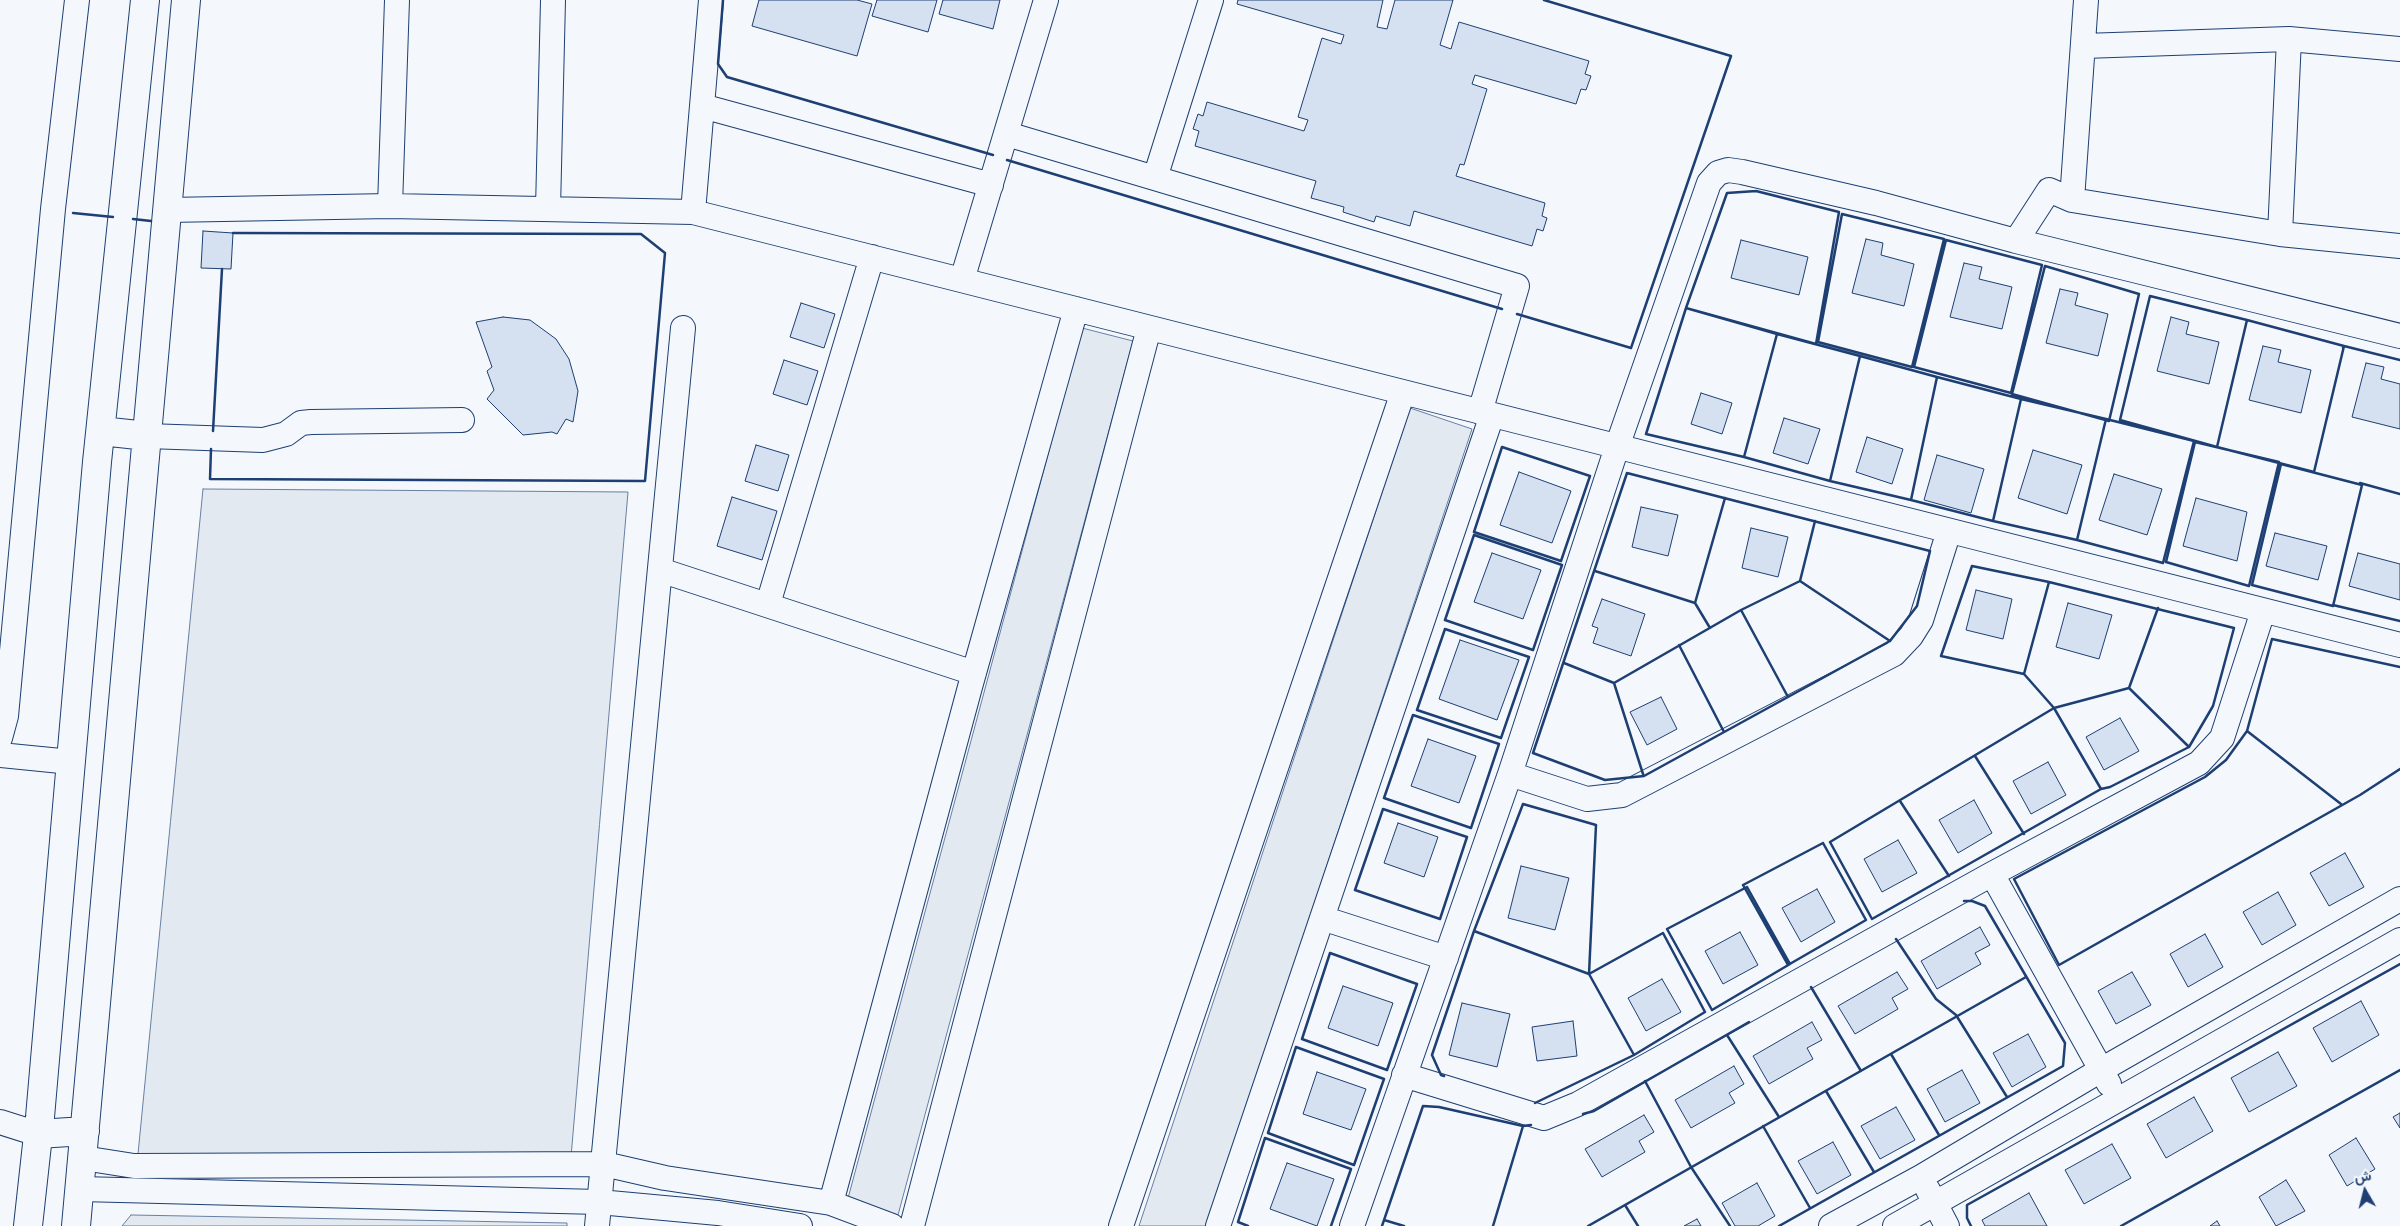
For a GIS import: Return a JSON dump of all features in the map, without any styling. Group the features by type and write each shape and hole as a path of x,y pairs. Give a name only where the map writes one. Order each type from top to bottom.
{"highway":[{"path":"28,1226 38,1134 101,431 145,0"},
{"path":"76,1226 186,0"},
{"path":"125,195 167,210"},
{"path":"101,431 146,436"},
{"path":"38,1134 85,1131"}],"street":[{"path":"0,738 6,716 52,219 77,0"},
{"path":"390,206 397,0"},
{"path":"548,209 553,0"},
{"path":"693,212 711,0"},
{"path":"962,280 1046,0"},
{"path":"1155,178 1211,0"},
{"path":"2072,200 2086,0"},
{"path":"2084,46 2289,39 2400,48 2400,36"},
{"path":"2280,234 2289,39"},
{"path":"702,106 991,186"},
{"path":"1007,134 1517,286 1486,413 1322,918 1218,1226"},
{"path":"1352,1226 1510,774 1617,447 1709,182 1718,174 1728,170 1752,174 1876,203 2016,241 2400,336"},
{"path":"2016,241 2049,190 2072,200 2280,234 2400,246"},
{"path":"167,210 390,206 693,212 2400,645"},
{"path":"768,604 872,258"},
{"path":"830,1203 974,673 1076,310"},
{"path":"597,1226 683,328"},
{"path":"912,1226 1149,328"},
{"path":"1121,1226 1404,392"},
{"path":"146,436 263,440 286,434 301,423 462,420"},
{"path":"1510,774 1587,799 1622,795 1894,654 1911,636 1921,620 1949,531"},
{"path":"660,570 974,673"},
{"path":"1404,1075 1544,1118 1578,1104 1992,874 2199,763 2222,738 2263,610"},
{"path":"0,755 71,762"},
{"path":"1992,874 2118,1099"},
{"path":"1831,1226 1921,1178 2101,1070 2400,899"},
{"path":"1322,918 1446,958"},
{"path":"1895,1226 2400,940"},
{"path":"0,1122 38,1134"},
{"path":"83,1158 134,1166 604,1164 665,1178 830,1203 892,1226"},
{"path":"1921,1178 1947,1226"},
{"path":"80,1189 599,1202 718,1213 800,1226"}],"shaded area":[{"path":"1082,328 1133,341 898,1215 847,1202"},
{"path":"1410,408 1472,429 1207,1226 1139,1226"},
{"path":"203,489 628,492 571,1157 138,1154"},
{"path":"131,1215 567,1223 567,1226 122,1226"}],"building":[{"path":"759,0 857,0 872,4 857,56 752,26"},
{"path":"877,0 937,0 928,32 872,16"},
{"path":"943,0 1000,0 993,29 939,14"},
{"path":"1238,0 1383,0 1377,27 1387,29 1395,0 1453,0 1440,45 1451,49 1459,22 1589,61 1585,74 1591,76 1586,90 1581,89 1576,104 1475,75 1472,84 1487,89 1464,165 1460,164 1456,176 1545,203 1542,216 1547,218 1543,231 1537,229 1532,246 1414,211 1410,226 1376,216 1374,222 1343,212 1344,207 1311,198 1316,181 1195,146 1199,131 1193,129 1198,114 1203,116 1207,102 1304,131 1308,120 1298,117 1322,38 1341,44 1344,35 1237,4"},
{"path":"203,231 233,233 231,269 201,268"},
{"path":"1866,239 1883,243 1881,255 1914,264 1904,306 1852,293"},
{"path":"1741,240 1808,257 1799,295 1731,278"},
{"path":"1964,263 1982,267 1979,279 2012,287 2002,329 1950,317"},
{"path":"2060,289 2078,293 2075,305 2108,314 2098,356 2046,343"},
{"path":"801,303 835,314 824,348 790,337"},
{"path":"503,317 530,320 556,339 569,359 578,391 573,422 566,419 557,434 552,432 523,435 487,399 494,390 487,371 492,367 476,322"},
{"path":"2171,317 2189,322 2186,334 2219,342 2209,384 2157,371"},
{"path":"2263,346 2281,350 2278,362 2311,370 2301,413 2249,400"},
{"path":"784,360 818,371 807,405 773,394"},
{"path":"2366,363 2384,367 2381,379 2400,384 2400,429 2352,417"},
{"path":"1701,393 1732,403 1722,434 1691,424"},
{"path":"1784,418 1820,429 1808,464 1773,453"},
{"path":"1867,437 1903,449 1892,484 1856,472"},
{"path":"756,445 789,455 778,491 745,481"},
{"path":"2033,450 2082,465 2067,514 2018,498"},
{"path":"1937,455 1984,469 1971,513 1924,500"},
{"path":"1519,472 1571,491 1552,543 1500,525"},
{"path":"2114,474 2162,489 2147,535 2099,520"},
{"path":"732,497 777,511 762,560 717,546"},
{"path":"2196,498 2247,512 2237,561 2183,546"},
{"path":"1641,507 1678,515 1668,556 1632,547"},
{"path":"1751,528 1788,537 1778,577 1742,568"},
{"path":"2275,533 2327,546 2318,580 2266,566"},
{"path":"1492,553 1541,570 1523,619 1474,602"},
{"path":"2358,553 2400,564 2400,600 2349,586"},
{"path":"1976,590 2012,599 2003,639 1966,630"},
{"path":"1602,599 1645,614 1631,656 1593,643 1598,628 1592,626"},
{"path":"2068,603 2112,615 2099,659 2056,647"},
{"path":"1460,640 1519,660 1497,720 1439,699"},
{"path":"1661,697 1677,729 1647,745 1630,712"},
{"path":"2120,718 2139,751 2104,770 2086,737"},
{"path":"1428,739 1476,756 1459,803 1411,786"},
{"path":"2048,762 2066,795 2031,814 2013,781"},
{"path":"1974,800 1992,833 1958,853 1939,820"},
{"path":"1398,823 1438,837 1424,877 1384,863"},
{"path":"1898,840 1917,873 1882,892 1864,859"},
{"path":"2345,853 2364,887 2329,906 2310,873"},
{"path":"1521,866 1569,878 1555,930 1508,918"},
{"path":"1817,889 1835,922 1801,942 1782,908"},
{"path":"2278,892 2296,925 2262,945 2243,912"},
{"path":"1980,927 1990,945 1975,953 1981,964 1937,989 1921,961"},
{"path":"1740,932 1758,965 1723,984 1705,951"},
{"path":"2205,934 2223,967 2188,987 2170,954"},
{"path":"1897,972 1908,989 1892,998 1898,1009 1855,1034 1838,1006"},
{"path":"2132,972 2151,1005 2116,1024 2098,991"},
{"path":"1662,979 1681,1012 1646,1031 1628,998"},
{"path":"1343,986 1393,1003 1378,1046 1328,1028"},
{"path":"2361,1001 2379,1035 2332,1062 2313,1028"},
{"path":"1462,1003 1510,1014 1497,1067 1449,1055"},
{"path":"1573,1021 1577,1056 1537,1061 1532,1027"},
{"path":"1812,1022 1822,1040 1807,1048 1813,1059 1769,1084 1753,1056"},
{"path":"2028,1034 2046,1067 2012,1087 1993,1053"},
{"path":"2278,1052 2297,1086 2249,1112 2231,1078"},
{"path":"1734,1066 1744,1084 1729,1093 1735,1103 1691,1128 1675,1100"},
{"path":"1962,1070 1980,1103 1945,1122 1927,1089"},
{"path":"1317,1072 1366,1089 1351,1130 1303,1114"},
{"path":"2194,1097 2213,1131 2166,1158 2147,1124"},
{"path":"1896,1107 1915,1140 1880,1159 1861,1126"},
{"path":"2400,1113 2400,1128 2393,1117"},
{"path":"1644,1115 1654,1132 1639,1141 1645,1152 1602,1177 1585,1149"},
{"path":"2356,1138 2375,1169 2347,1186 2329,1155"},
{"path":"1833,1142 1851,1175 1817,1194 1798,1161"},
{"path":"2112,1144 2131,1178 2084,1204 2065,1170"},
{"path":"1287,1163 1334,1179 1317,1226 1270,1209"},
{"path":"2286,1180 2305,1211 2276,1226 2259,1197"},
{"path":"1757,1183 1775,1216 1758,1226 1735,1226 1722,1203"},
{"path":"2029,1193 2047,1226 1985,1226 1982,1220"},
{"path":"1697,1219 1701,1226 1684,1226"},
{"path":"2217,1221 2220,1226 2210,1226"}],"wall":[{"path":"723,0 718,64 727,77 993,155"},
{"path":"1517,314 1631,348 1731,56 1544,0"},
{"path":"1007,160 1502,309"},
{"path":"1756,191 1839,212 1816,344 1686,308 1727,193 1756,191"},
{"path":"73,213 113,217"},
{"path":"1842,214 1944,239 1912,367 1818,342 1842,214"},
{"path":"133,219 151,221"},
{"path":"211,449 210,479 645,481 665,253 641,234 233,233"},
{"path":"1946,240 2042,265 2011,393 1914,367 1946,240"},
{"path":"2045,266 2139,294 2109,421 2012,394 2045,266"},
{"path":"213,431 222,269"},
{"path":"2150,296 2247,320 2217,447 2120,420 2150,296"},
{"path":"1686,308 1777,334 1744,457 1646,434 1686,308"},
{"path":"2247,320 2344,346 2314,472 2217,447 2247,320"},
{"path":"1777,334 1860,356 1830,481 1744,457 1777,334"},
{"path":"2343,348 2344,346 2400,360"},
{"path":"1860,356 1937,377 1911,500 1830,481 1860,356"},
{"path":"1937,377 2021,399 1993,521 1911,500 1937,377"},
{"path":"2021,399 2106,419 2077,540 1993,521 2021,399"},
{"path":"2106,419 2194,441 2163,563 2077,540 2106,419"},
{"path":"2195,442 2279,462 2249,586 2166,562 2195,442"},
{"path":"1502,447 1590,476 1561,561 1474,532 1502,447"},
{"path":"2281,464 2362,485 2333,606 2252,585 2281,464"},
{"path":"1627,473 1930,551 1917,606 1890,641 1644,776 1605,780 1533,753 1627,473"},
{"path":"2360,483 2400,494"},
{"path":"1595,571 1695,603 1725,498"},
{"path":"1614,683 1741,610 1800,581 1815,521"},
{"path":"1474,535 1562,565 1533,650 1445,620 1474,535"},
{"path":"2049,582 2024,674 1941,656 1972,566 2049,582 2234,628 2213,706 2189,747 2129,688"},
{"path":"1800,581 1890,641"},
{"path":"1695,603 1710,628"},
{"path":"2333,605 2400,621"},
{"path":"2024,674 2054,708 2129,688 2158,608"},
{"path":"1741,610 1788,697"},
{"path":"1445,629 1529,657 1501,738 1417,710 1445,629"},
{"path":"2247,731 2272,639 2400,667"},
{"path":"1679,645 1724,732"},
{"path":"1564,663 1614,683 1643,774"},
{"path":"2101,789 1872,919 1830,842 2054,708 2101,789 2110,787 2189,747"},
{"path":"1413,715 1499,744 1471,828 1384,798 1413,715"},
{"path":"2341,804 2247,731 2226,760 2205,777 2014,879 2059,965 2360,795 2400,769"},
{"path":"1975,756 2024,834"},
{"path":"1900,801 1949,876"},
{"path":"1589,974 1596,825 1523,804 1474,931 1589,974 1663,933 1705,1012 1634,1055 1589,974"},
{"path":"1383,809 1467,837 1440,919 1355,890 1383,809"},
{"path":"1823,843 1866,920 1788,965 1743,885 1823,843"},
{"path":"1747,887 1790,964 1712,1010 1667,929 1747,887"},
{"path":"1779,1226 2063,1066 2065,1043 1985,906 1972,901 1964,901"},
{"path":"1444,1076 1441,1075 1432,1055 1474,931"},
{"path":"1896,939 1936,999 1956,1015 2007,1097"},
{"path":"1330,953 1417,984 1387,1070 1302,1039 1330,953"},
{"path":"1971,1226 1967,1218 1967,1205 2400,964"},
{"path":"1588,1226 2026,977"},
{"path":"1811,987 1861,1071"},
{"path":"1583,1114 1594,1111 1749,1022"},
{"path":"1727,1035 1779,1117"},
{"path":"1296,1047 1384,1079 1354,1165 1268,1133 1296,1047"},
{"path":"1891,1054 1939,1135"},
{"path":"1535,1103 1634,1055"},
{"path":"2121,1226 2400,1070"},
{"path":"1645,1081 1691,1167 1730,1226"},
{"path":"1826,1091 1874,1172"},
{"path":"1382,1226 1423,1106 1439,1107 1523,1126 1531,1125"},
{"path":"1493,1226 1523,1126"},
{"path":"1763,1126 1810,1208"},
{"path":"1248,1226 1238,1222 1265,1138 1351,1169 1331,1226"},
{"path":"1625,1205 1638,1226"},
{"path":"1384,1220 1404,1226"}]}
